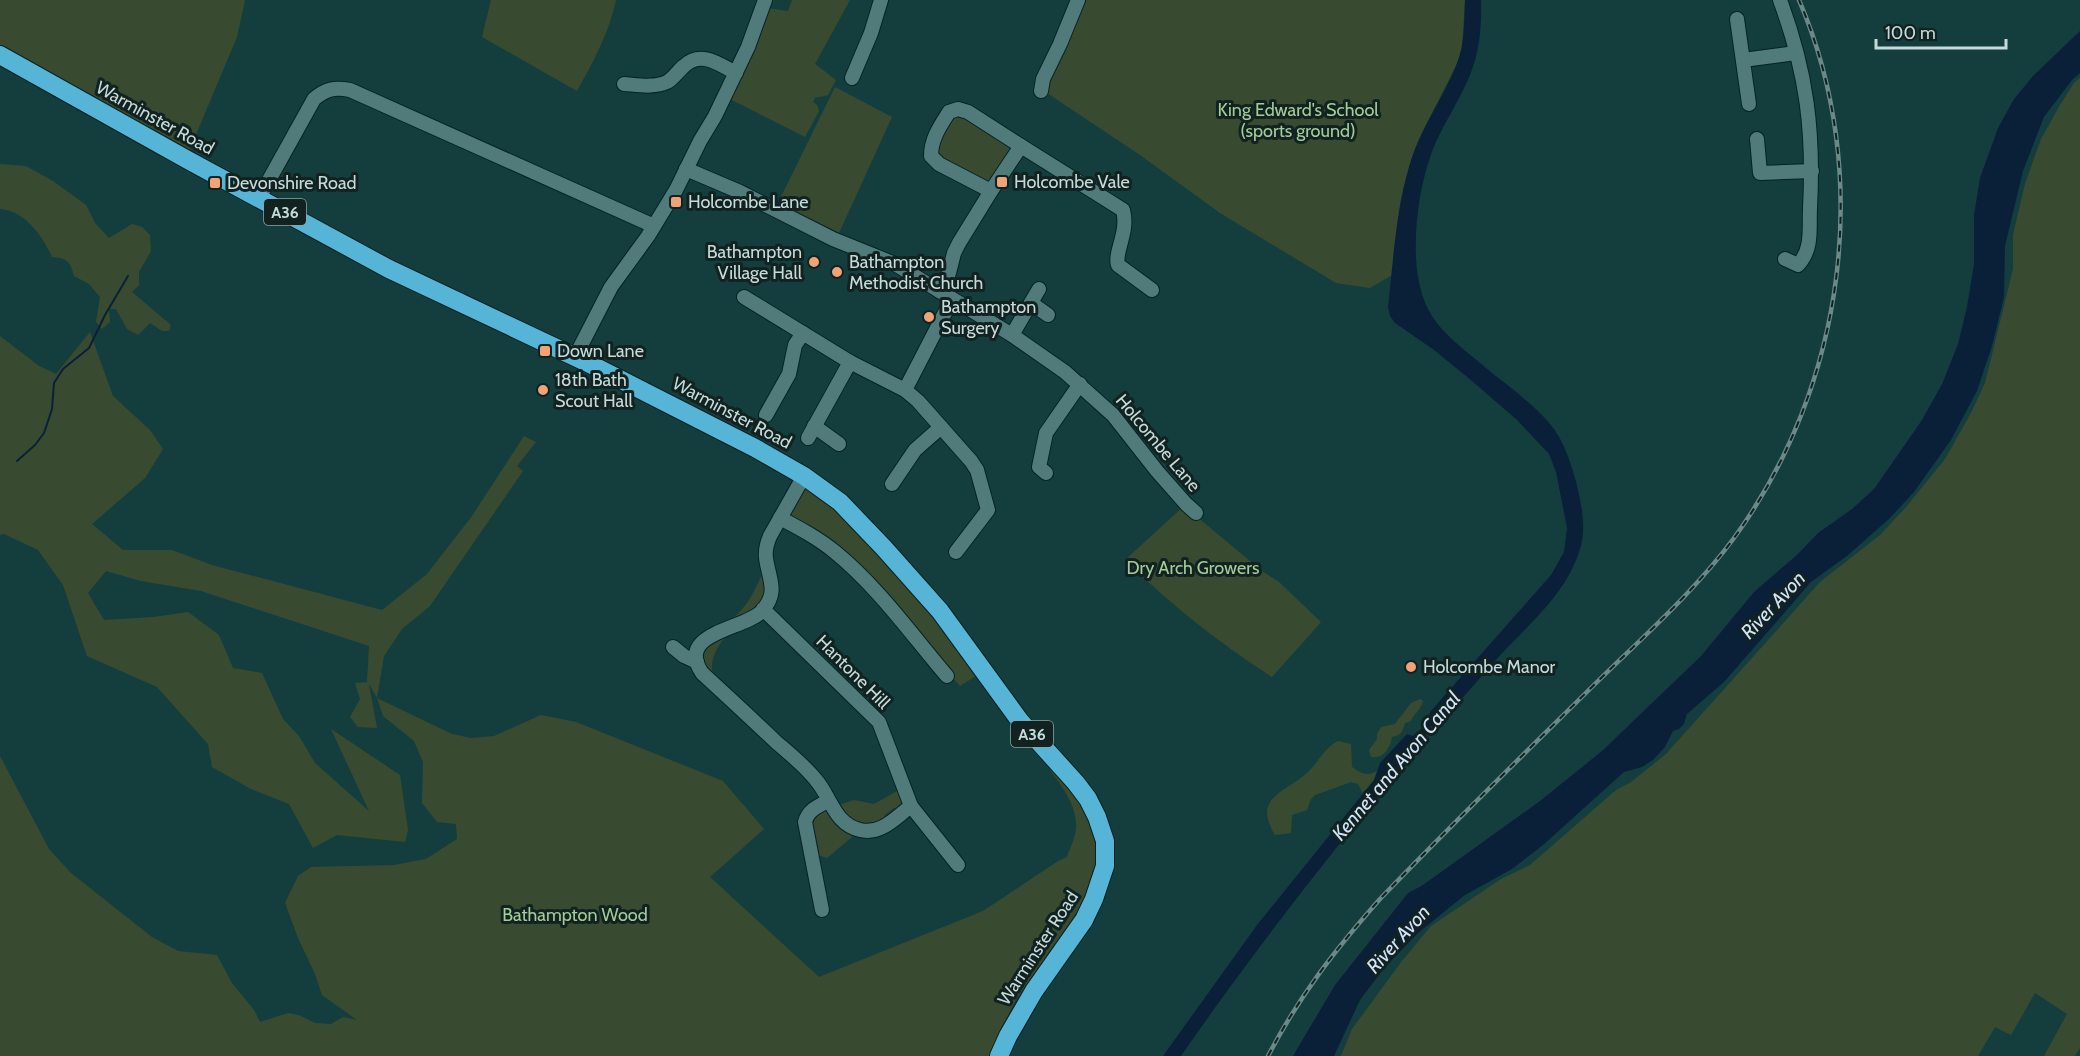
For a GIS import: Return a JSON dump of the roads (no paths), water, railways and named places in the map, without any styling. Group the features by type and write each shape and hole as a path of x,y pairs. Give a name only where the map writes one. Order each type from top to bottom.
{"highway":[{"name":"Warminster Road","path":"0,55 389,269 705,421 804,476 840,502 940,611 1020,721 1076,783 1088,799 1105,841 1104,866 1094,899 1084,920 1034,991 999,1056"}],"street":[{"path":"575,357 611,287 654,226 715,116 748,47 765,0"},
{"path":"852,78 871,33 881,0"},
{"path":"1041,91 1043,79 1078,0"},
{"path":"1779,0 1807,98 1812,171 1811,236 1808,247 1803,260 1798,265 1785,259"},
{"path":"1737,19 1749,104"},
{"path":"1743,60 1796,53"},
{"path":"624,84 656,86 669,82 685,64 697,58 710,59 736,73"},
{"path":"259,198 314,99 326,90 338,88 350,90 654,226"},
{"path":"991,191 939,164 931,156 931,144 949,112 958,109 968,111 1123,210 1124,236 1116,260 1118,265 1152,290"},
{"path":"1756,139 1760,173 1812,171"},
{"path":"939,291 949,273 959,243 1021,146"},
{"name":"Holcombe Lane","path":"686,169 740,192 833,239 884,259 1012,335 1080,384 1122,424 1157,471 1196,513"},
{"path":"1012,335 1040,289"},
{"path":"905,390 952,299"},
{"path":"1031,303 1048,315"},
{"path":"749,304 850,362 905,390 918,401 977,470 988,510 955,552"},
{"path":"766,416 776,391 789,374 795,345 802,333"},
{"path":"839,444 811,432 850,362"},
{"path":"1027,455 1042,470 1046,433 1080,384"},
{"path":"893,475 915,450 941,427"},
{"path":"804,476 766,547 772,592 763,609 755,618 706,639 696,655 697,662 702,673 817,780 835,812 852,828 872,832 881,830 911,806"},
{"path":"780,518 810,533 836,553 873,588 947,676"},
{"name":"Hantone Hill","path":"763,609 879,722 911,806 958,865"},
{"path":"673,647 684,656 697,662"},
{"path":"822,910 805,822 811,811 828,801"}],"water":[{"name":"Kennet and Avon Canal","path":"1465,0 1481,0 1479,43 1470,74 1433,149 1424,178 1418,209 1416,240 1420,288 1432,315 1449,337 1535,408 1559,437 1566,451 1580,498 1583,524 1580,549 1575,564 1549,604 1445,718 1426,732 1420,746 1297,898 1181,1056 1163,1056 1257,925 1374,780 1380,763 1407,734 1413,736 1422,728 1430,712 1551,575 1564,552 1567,528 1556,472 1549,454 1517,420 1472,381 1434,350 1395,323 1388,307 1405,183 1413,153 1460,56 1464,32"},
{"name":"River Avon","path":"2080,31 2080,73 2044,117 2023,171 2005,246 2004,297 1992,346 1977,391 1951,440 1914,492 1890,518 1847,556 1811,582 1724,682 1687,714 1684,724 1673,731 1665,747 1653,760 1642,767 1624,772 1543,845 1512,869 1465,895 1418,933 1385,967 1360,1000 1334,1056 1293,1056 1335,985 1408,893 1423,885 1540,801 1602,751 1701,656 1754,592 1798,554 1818,533 1852,509 1874,489 1922,420 1942,384 1958,344 1974,264 1974,215 1980,178 1998,128 2014,99 2033,76"}],"waterway":[{"path":"17,461 35,445 44,433 52,409 54,383 63,369 89,348 128,276"}],"railway":[{"path":"1268,1056 1319,974 1380,899 1686,595 1734,538 1772,478 1802,414 1823,347 1836,277 1841,207 1836,136 1822,67 1799,0"}],"place":[{"name":"Holcombe Vale","path":"1002,182"},
{"name":"Devonshire Road","path":"215,183"},
{"name":"Holcombe Lane","path":"676,202"},
{"name":"Bathampton Village Hall","path":"814,262"},
{"name":"Bathampton Methodist Church","path":"837,272"},
{"name":"Bathampton Surgery","path":"929,317"},
{"name":"Down Lane","path":"545,351"},
{"name":"18th Bath Scout Hall","path":"543,390"},
{"name":"Holcombe Manor","path":"1411,667"}],"park label":[{"name":"King Edward's School (sports ground)","path":"1298,120"},
{"name":"Dry Arch Growers","path":"1193,568"},
{"name":"Bathampton Wood","path":"575,915"}]}
